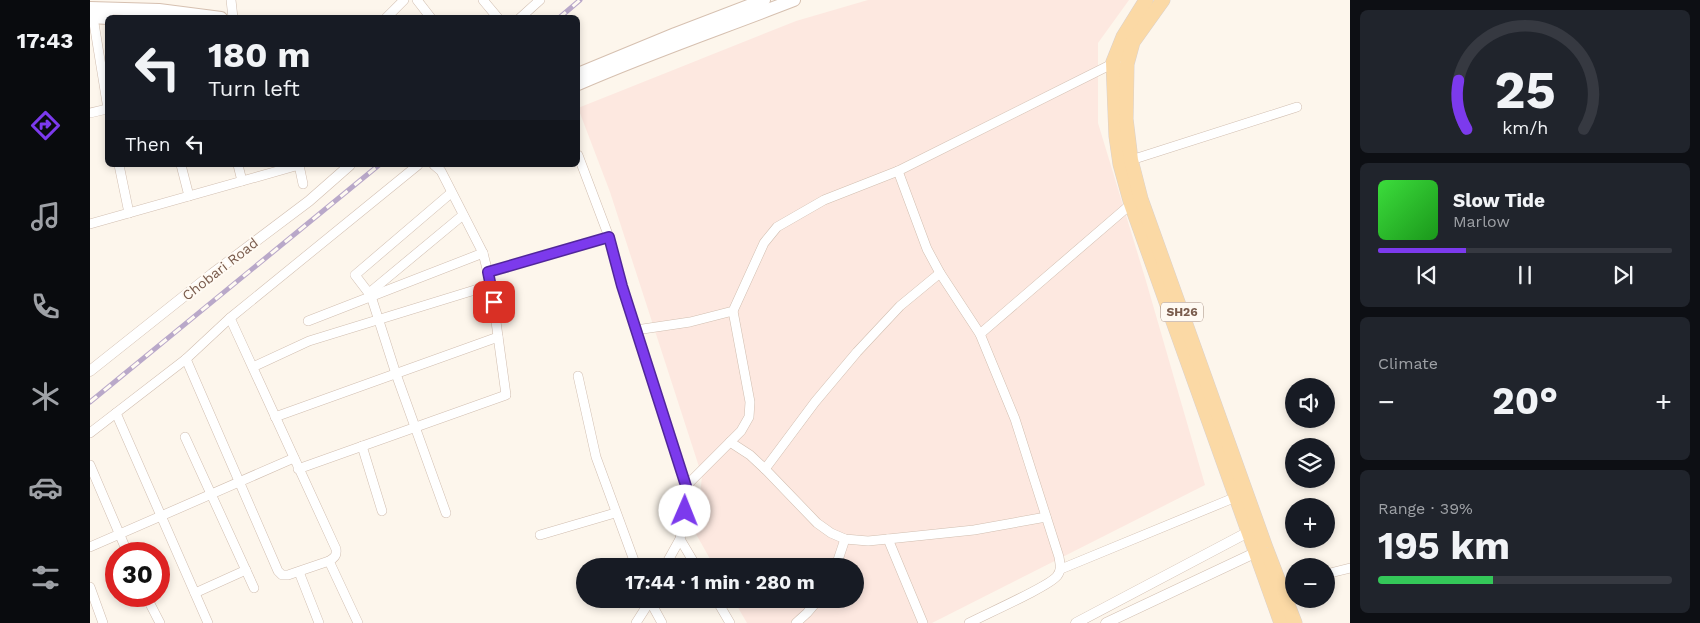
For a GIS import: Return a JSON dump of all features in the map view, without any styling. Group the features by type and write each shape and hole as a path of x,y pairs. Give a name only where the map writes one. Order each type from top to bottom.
{"main road":[{"path":"580,73 764,0"},
{"path":"580,83 794,0"},
{"name":"SH26","path":"1146,0 1123,37 1113,62 1116,136 1141,198 1261,550 1281,623"},
{"name":"SH26","path":"1163,0 1133,42 1128,61 1125,162 1131,204 1236,497 1253,529"},
{"path":"91,14 159,5 207,15"},
{"path":"91,14 105,17"},
{"name":"SH26","path":"1261,550 1285,582"},
{"name":"SH26","path":"1292,608 1295,623"}],"street":[{"path":"231,0 233,15"},
{"path":"389,15 404,0"},
{"path":"417,0 429,15"},
{"path":"483,0 496,15"},
{"path":"523,15 540,0"},
{"path":"91,14 105,92"},
{"path":"686,486 742,430 749,417 750,402 733,311 764,243 777,226 824,200 898,171 1113,62 1128,61"},
{"path":"1125,162 1297,106"},
{"path":"90,113 105,110"},
{"path":"580,160 609,237 636,330 686,486 685,511 680,540 670,558"},
{"path":"119,167 129,213"},
{"path":"182,167 189,196"},
{"path":"238,167 242,181"},
{"path":"90,224 292,167"},
{"path":"299,167 303,184"},
{"name":"Chobari Road","path":"90,371 212,274 309,201 348,167"},
{"path":"90,433 186,359 230,318 416,167"},
{"path":"298,469 506,394 491,285 483,252 452,193 441,167"},
{"path":"898,171 927,249 940,273 980,334 1015,419 1059,557 1060,569 1057,577 969,623"},
{"path":"446,513 370,295 355,275 452,193"},
{"path":"980,334 1131,204"},
{"path":"370,295 464,215"},
{"path":"488,272 609,237"},
{"path":"308,321 483,252"},
{"path":"765,469 815,402 857,352 900,306 940,273"},
{"path":"253,367 309,341 491,285"},
{"path":"636,330 690,322 733,311"},
{"path":"186,359 278,571 282,575 299,572 334,558 336,549 230,318"},
{"path":"275,417 498,337"},
{"path":"578,376 596,457 633,558"},
{"path":"116,413 208,623"},
{"path":"185,437 254,588"},
{"path":"730,442 750,455 817,523 831,533 845,539 868,541 974,530 1046,517"},
{"path":"362,446 382,511"},
{"path":"90,547 294,458"},
{"path":"90,465 123,542"},
{"path":"1060,569 1236,497"},
{"path":"540,534 615,513"},
{"path":"1076,623 1253,529"},
{"path":"839,558 845,539"},
{"path":"888,539 923,623"},
{"path":"680,540 691,558"},
{"path":"1106,623 1261,550"},
{"path":"329,561 358,623"},
{"path":"1335,572 1350,568"},
{"path":"195,593 246,570"},
{"path":"299,572 319,623"},
{"path":"90,587 103,623"},
{"path":"152,607 160,623"},
{"path":"636,623 645,608"},
{"path":"654,608 662,623"},
{"path":"721,608 730,623"},
{"path":"796,623 811,608"}],"shaded area":[{"path":"868,0 1129,0 1098,43 1098,123 1205,485 932,623 747,623 738,608 864,608 864,558 710,558 696,534 702,476 610,192 580,113 580,107 796,21"}],"railway":[{"path":"562,15 580,0"},
{"path":"90,402 377,167"}],"route":[{"path":"494,302 488,272 609,237 622,286 686,486 685,511"}]}
